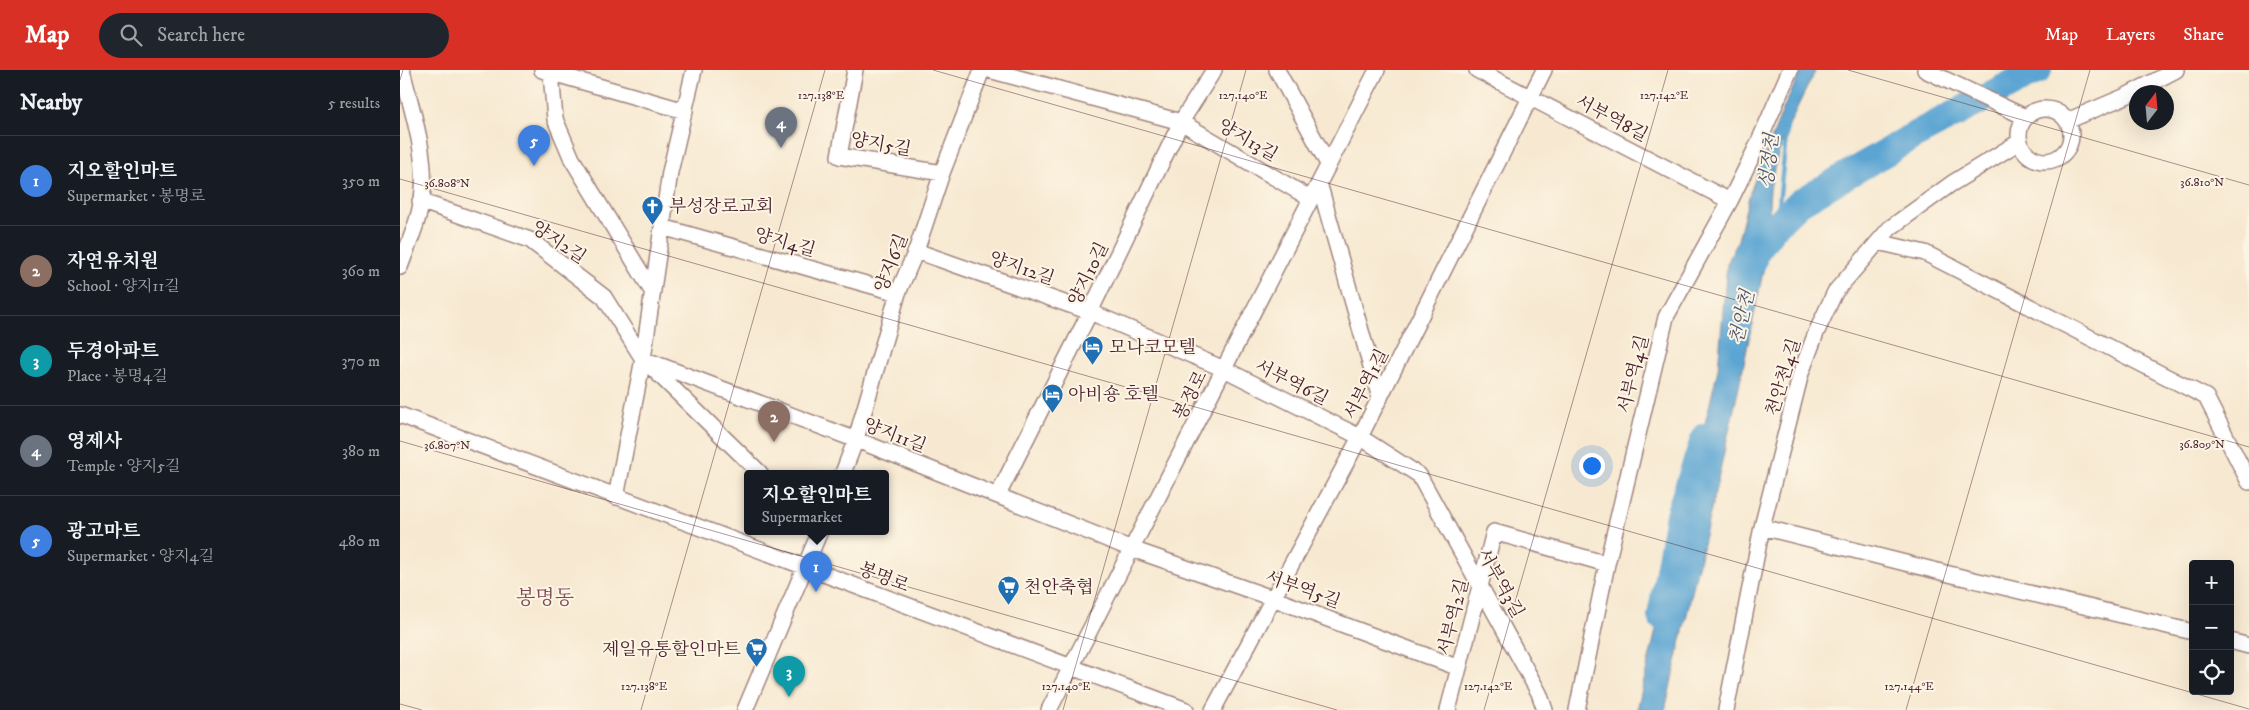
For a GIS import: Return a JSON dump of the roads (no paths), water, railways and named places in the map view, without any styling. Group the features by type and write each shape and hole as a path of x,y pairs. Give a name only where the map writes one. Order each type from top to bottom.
{"street":[{"path":"400,267 416,224 423,191 420,150 402,70"},
{"path":"616,497 643,359 670,172 694,70"},
{"name":"양지5길","path":"855,70 839,156 942,173"},
{"name":"양지6길","path":"844,470 856,440 898,293 916,251 942,173 982,70"},
{"name":"양지13길","path":"990,70 1181,122 1311,199"},
{"name":"양지10길","path":"998,495 1090,312 1181,122 1214,70"},
{"path":"1277,70 1328,164"},
{"name":"봉정로","path":"1049,710 1377,70"},
{"name":"서부역8길","path":"1477,70 1730,201"},
{"name":"서부역1길","path":"1213,710 1360,438 1544,70"},
{"name":"서부역4길","path":"1577,710 1607,564 1666,318 1730,201 1757,146 1790,70"},
{"path":"2067,121 2126,96 2176,70"},
{"path":"652,291 572,159 555,119 546,71 685,111"},
{"path":"1930,72 2025,117"},
{"path":"2047,109 2055,111 2067,121 2071,138 2063,154 2055,159 2037,160 2023,150 2019,142 2020,124 2032,112 2047,109"},
{"name":"천안천4길","path":"1726,710 1762,527 1801,373 1816,333 1836,292 1890,228 1951,184 2019,142"},
{"path":"1319,184 1380,398"},
{"name":"양지2길","path":"420,201 530,240 604,297 643,359"},
{"name":"양지4길","path":"662,227 898,293"},
{"path":"1878,242 1925,253 2206,397 2249,482"},
{"name":"양지12길","path":"916,251 1090,312 1224,369"},
{"path":"643,359 757,470"},
{"name":"양지11길","path":"643,359 998,495 1132,549"},
{"name":"서부역6길","path":"1224,369 1360,438 1419,476"},
{"name":"봉명로","path":"400,415 1186,710"},
{"name":"서부역3길","path":"1419,476 1539,692 1545,710"},
{"path":"1762,527 2189,631"},
{"name":"서부역2길","path":"1448,710 1494,532 1607,564"},
{"path":"744,710 818,535"},
{"name":"서부역5길","path":"1132,549 1272,598 1459,668"},
{"path":"2234,642 2249,646"}],"water":[{"path":"1802,70 1816,70 1780,147 1774,168 1769,209 1772,229 1739,387 1665,710 1637,710 1718,369 1727,264 1738,240 1750,192 1787,100"}],"waterway":[{"name":"천안천","path":"1753,261 1754,254 1772,229 1799,203 1917,134 2038,70"},
{"name":"성정천","path":"1768,226 1779,204 1787,127"},
{"name":"천안천","path":"1661,616 1679,515 1705,437"}],"place":[{"name":"영제사","path":"781,148"},
{"name":"광고마트","path":"534,166"},
{"name":"부성장로교회","path":"653,225"},
{"name":"모나코모텔","path":"1093,366"},
{"name":"아비숑 호텔","path":"1052,413"},
{"name":"자연유치원","path":"774,442"},
{"name":"지오할인마트","path":"816,592"},
{"name":"천안축협","path":"1008,606"},
{"name":"제일유통할인마트","path":"757,668"},
{"name":"두경아파트","path":"789,697"}],"district":[{"name":"봉명동","path":"545,597"}]}
